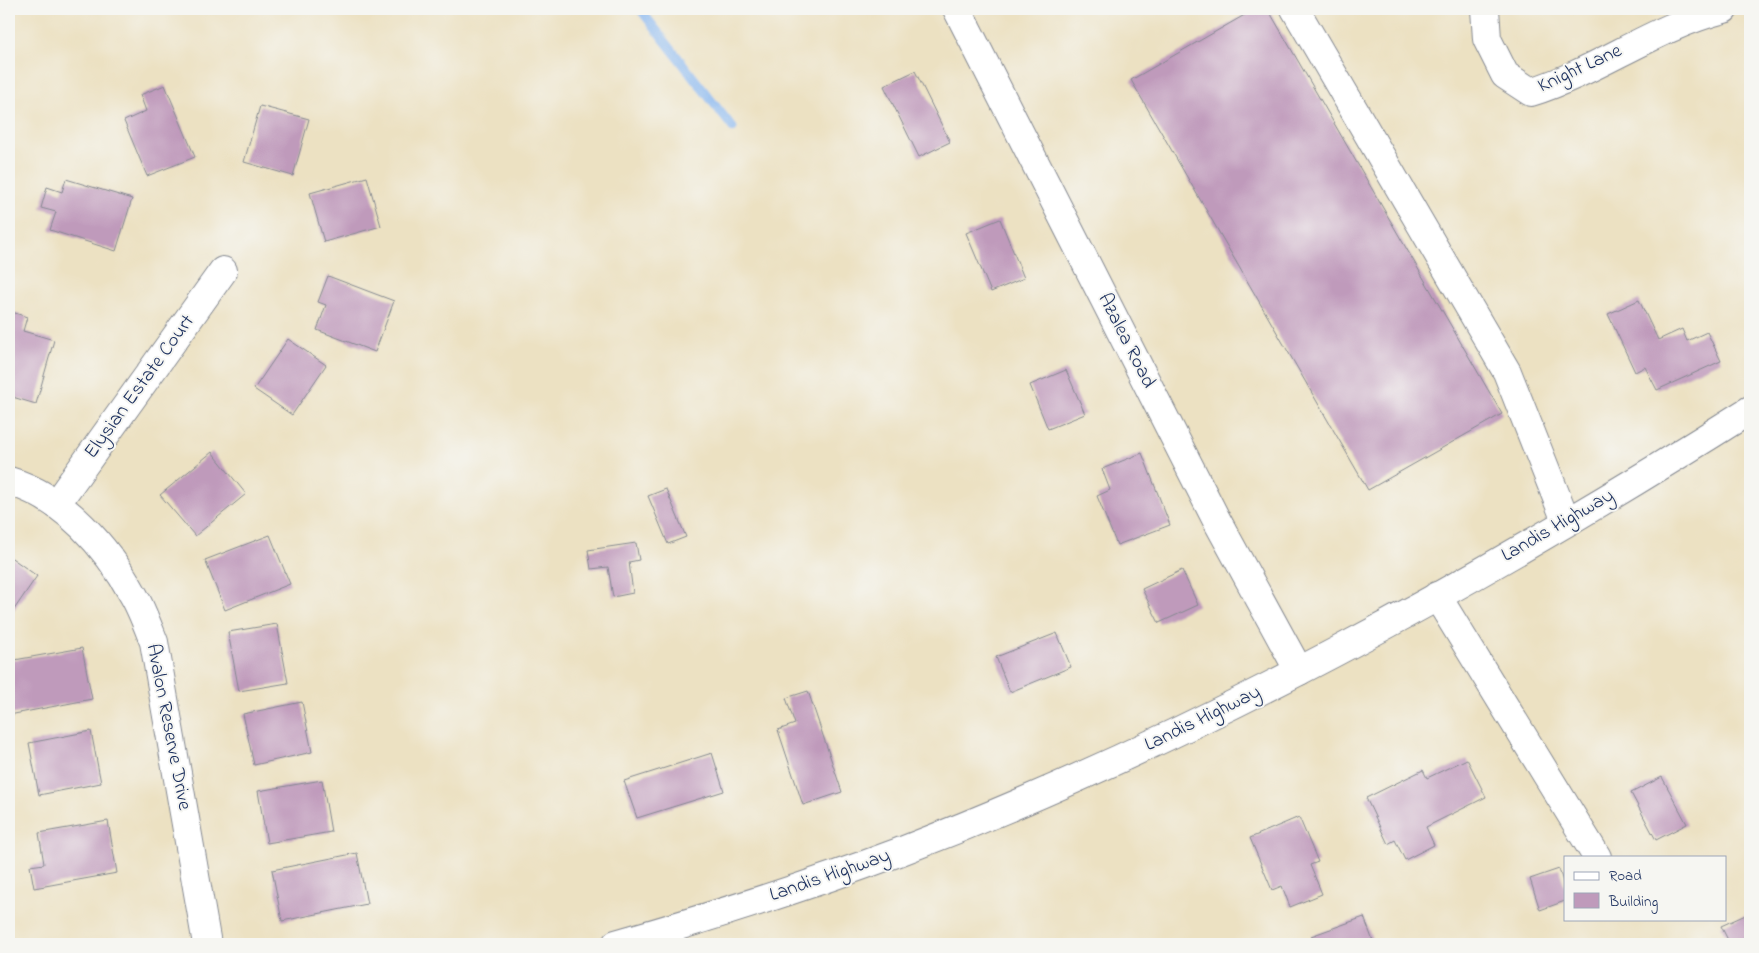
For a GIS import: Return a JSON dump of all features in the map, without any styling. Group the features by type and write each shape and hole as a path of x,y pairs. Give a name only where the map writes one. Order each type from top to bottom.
{"street":[{"name":"Azalea Road","path":"957,9 1216,519 1299,671"},
{"path":"1296,9 1507,372 1566,521"},
{"name":"Knight Lane","path":"1485,9 1487,39 1505,75 1531,92 1559,83 1663,29 1724,9"},
{"name":"Elysian Estate Court","path":"56,504 223,271"},
{"name":"Landis Highway","path":"616,944 814,883 961,828 1136,751 1299,671 1437,596 1750,410"},
{"name":"Avalon Reserve Drive","path":"9,481 56,504 83,527 105,551 135,596 154,642 207,944"},
{"path":"1437,596 1596,856"}],"building":[{"path":"1255,9 1268,9 1502,414 1368,490 1131,80"},
{"path":"915,71 950,142 919,157 884,86"},
{"path":"165,85 195,157 147,176 124,121 146,111 140,95"},
{"path":"260,106 309,119 293,176 244,162"},
{"path":"367,177 381,226 324,242 310,193"},
{"path":"66,179 132,199 116,251 50,230 56,212 41,208 47,187 62,192"},
{"path":"1000,219 1024,278 991,292 966,233"},
{"path":"328,276 394,301 375,352 317,330 326,305 318,302"},
{"path":"1639,300 1658,340 1682,329 1687,341 1707,332 1721,361 1657,390 1645,367 1635,372 1608,314"},
{"path":"9,311 27,317 23,331 54,340 36,404 9,396"},
{"path":"288,339 326,365 292,415 254,389"},
{"path":"1066,370 1085,414 1048,429 1030,385"},
{"path":"212,452 246,494 195,536 160,495"},
{"path":"1142,453 1170,525 1117,545 1097,496 1110,490 1102,469"},
{"path":"666,489 686,537 668,544 648,496"},
{"path":"270,535 290,584 225,610 205,560"},
{"path":"636,543 639,560 629,562 633,593 613,597 608,567 591,569 588,550"},
{"path":"9,556 37,576 9,617"},
{"path":"1182,570 1198,605 1159,623 1142,589"},
{"path":"277,624 288,683 239,691 228,632"},
{"path":"1057,633 1071,667 1010,692 996,657"},
{"path":"82,648 92,699 9,715 9,661"},
{"path":"808,691 842,792 803,805 778,730 795,724 786,698"},
{"path":"302,702 312,752 254,765 243,714"},
{"path":"91,731 101,783 39,795 29,743"},
{"path":"712,753 724,791 637,818 624,781"},
{"path":"1467,759 1486,797 1426,827 1434,845 1405,860 1395,840 1388,844 1366,798 1423,770 1427,778"},
{"path":"1662,777 1687,824 1656,840 1631,793"},
{"path":"322,780 331,832 267,843 258,791"},
{"path":"1299,817 1318,862 1310,865 1322,894 1290,907 1282,886 1272,890 1250,838"},
{"path":"108,821 117,873 34,888 30,866 44,864 39,833"},
{"path":"357,853 367,904 282,921 272,870"},
{"path":"1559,869 1564,885 1564,901 1540,910 1530,879"},
{"path":"1750,913 1750,943 1730,944 1721,926"},
{"path":"1364,917 1374,944 1314,944 1311,936"}],"waterway":[{"path":"640,9 733,128"}]}
